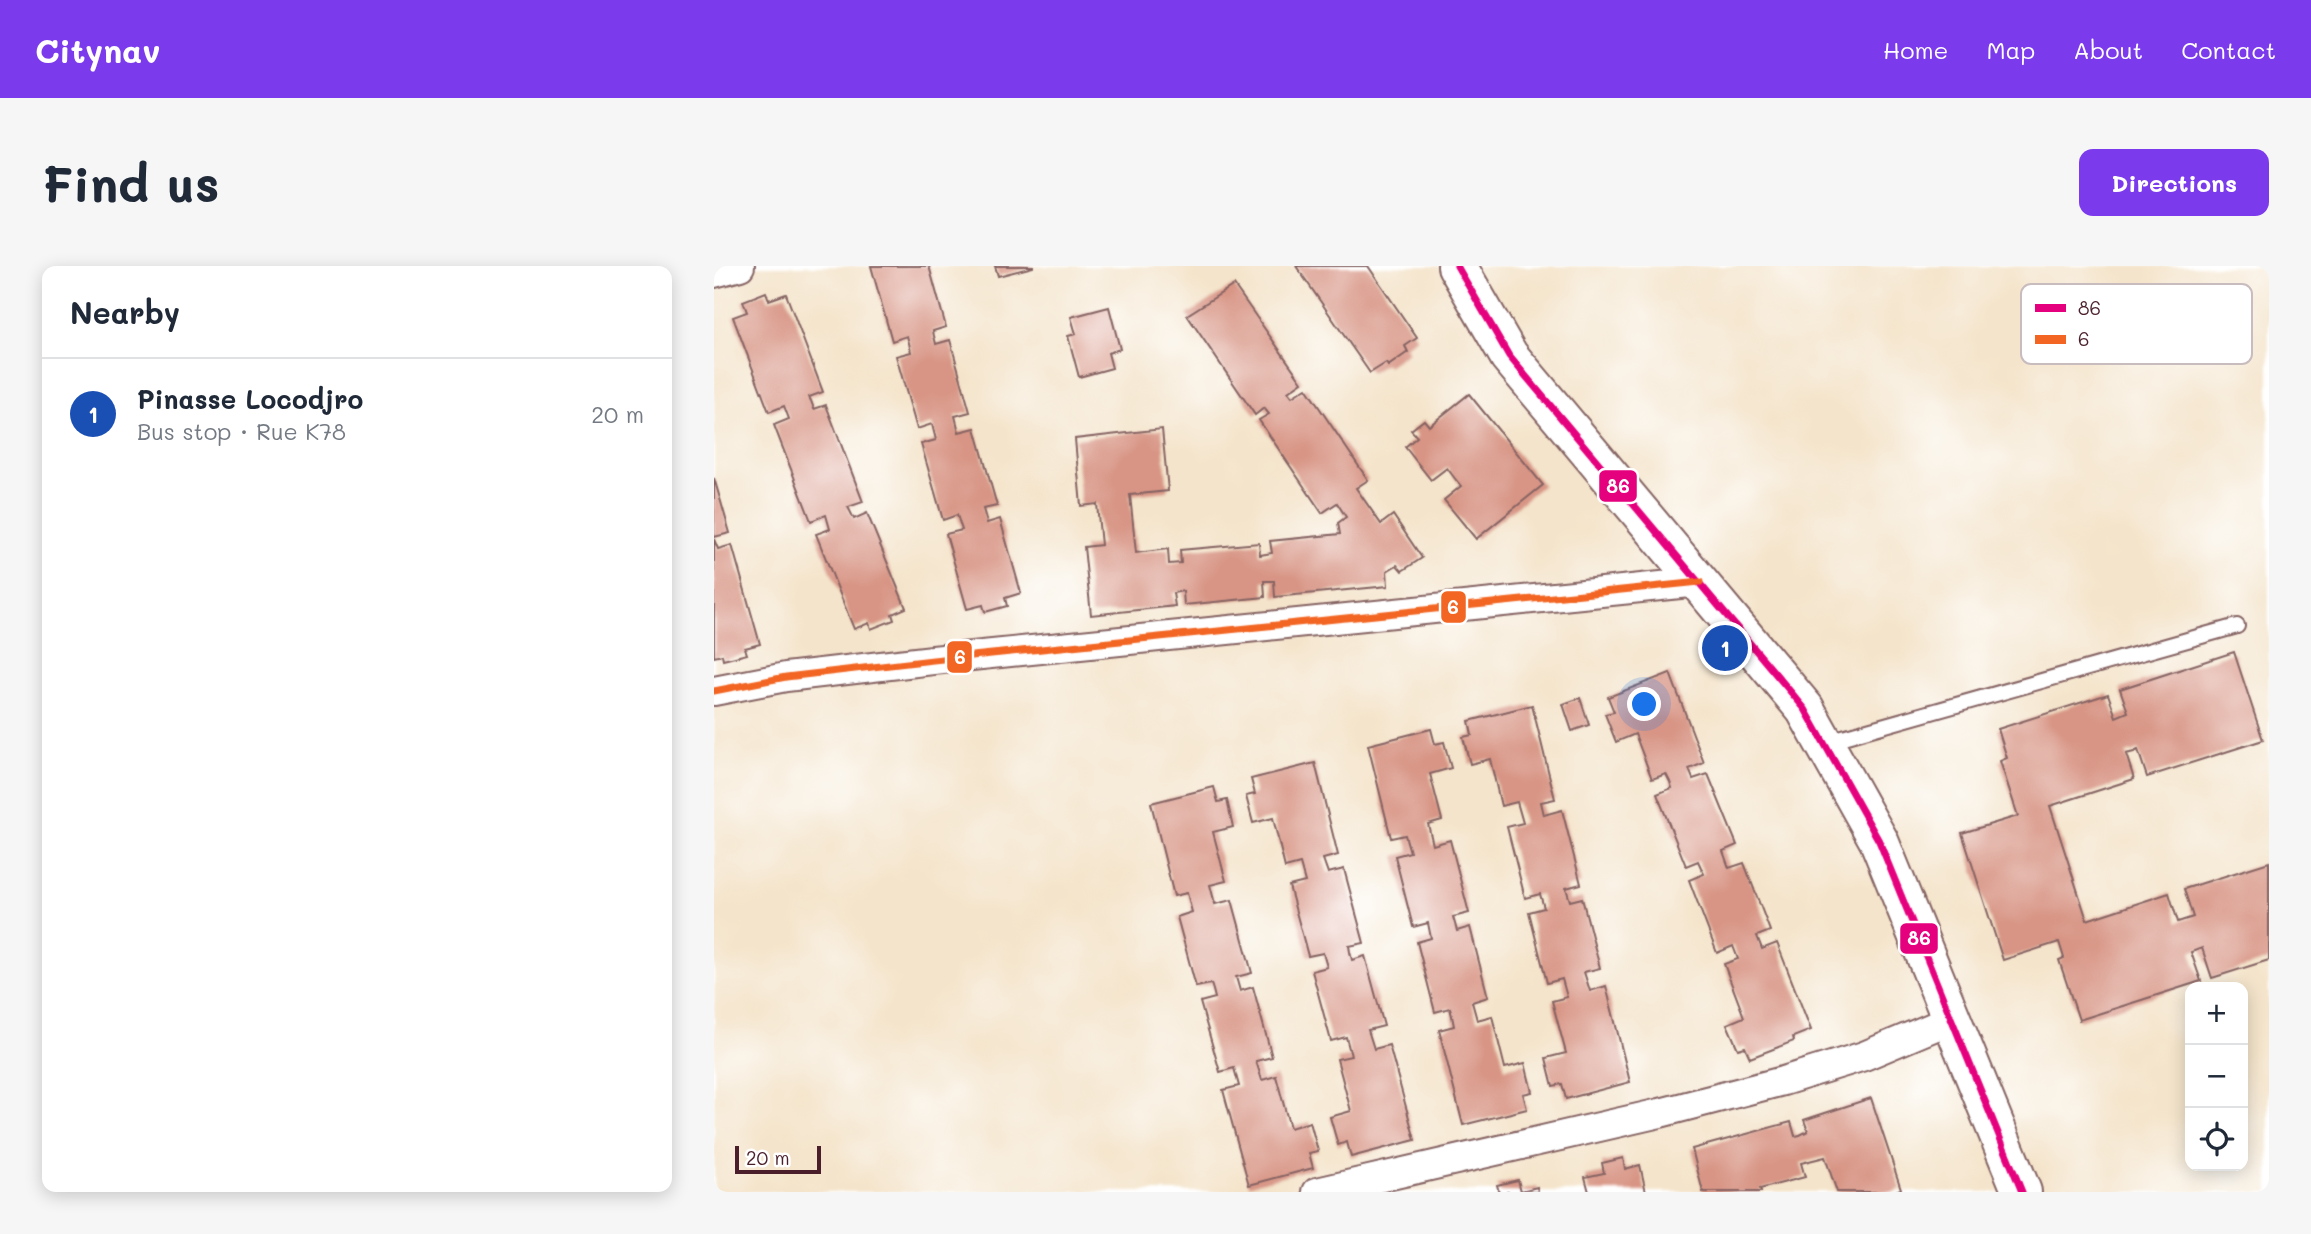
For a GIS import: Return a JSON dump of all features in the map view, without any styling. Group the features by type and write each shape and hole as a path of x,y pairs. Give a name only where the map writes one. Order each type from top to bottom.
{"street":[{"path":"714,273 740,266"},
{"path":"1457,266 1509,356 1805,709 1879,841 2022,1192"},
{"path":"714,691 786,677 933,660 1700,582"},
{"path":"1317,1192 1646,1116 1783,1081 1864,1056 1952,1019"}],"lane":[{"path":"1824,742 2237,626"}],"building":[{"path":"871,266 929,266 946,327 933,331 936,344 950,340 970,412 955,416 959,432 975,428 997,506 983,509 987,523 1000,519 1021,593 1005,598 1007,606 985,612 983,605 967,609 946,534 962,530 957,515 943,520 921,444 936,440 932,424 917,429 896,356 911,352 909,343 907,336 892,341"},
{"path":"995,266 1033,266 1033,267 998,276"},
{"path":"1296,266 1368,266 1417,338 1405,346 1408,352 1388,366 1386,363 1370,373"},
{"path":"1234,285 1302,382 1288,392 1292,397 1306,388 1368,480 1356,488 1381,524 1393,515 1422,558 1402,571 1397,565 1387,571 1388,586 1275,597 1274,581 1264,581 1265,597 1184,605 1183,591 1173,593 1175,606 1091,615 1084,547 1101,545 1097,504 1081,506 1075,439 1162,429 1168,491 1130,495 1136,553 1168,549 1169,564 1181,563 1180,550 1259,543 1260,555 1272,553 1270,541 1340,534 1338,523 1346,517 1337,503 1322,513 1259,420 1269,414 1264,408 1255,415 1187,315"},
{"path":"766,292 769,300 786,294 823,392 809,397 814,409 826,405 863,502 848,507 854,519 867,513 906,608 892,614 894,620 871,629 869,623 854,629 816,534 830,529 826,515 811,521 774,425 789,419 786,411 784,406 769,412 733,317 747,312 743,301"},
{"path":"1109,307 1120,349 1108,353 1112,368 1079,377 1068,336 1076,334 1071,317"},
{"path":"1469,394 1543,485 1476,539 1444,500 1461,486 1447,468 1431,480 1405,447 1417,437 1411,430 1424,420 1429,426"},
{"path":"714,478 730,533 714,537"},
{"path":"714,539 718,549 732,545 760,644 745,648 747,654 723,660 722,655 714,657"},
{"path":"2234,652 2263,740 2147,777 2138,750 2126,754 2134,779 2050,806 2087,920 2169,893 2178,922 2193,917 2184,889 2269,862 2269,960 2212,978 2202,948 2191,952 2201,981 2185,982 2185,986 2079,1020 2059,960 2064,958 2059,942 2003,960 1962,833 2018,816 2000,761 2007,758 1998,729 2108,694 2116,717 2128,712 2120,689"},
{"path":"1670,673 1704,763 1689,769 1693,779 1708,774 1737,845 1723,851 1729,868 1744,863 1770,931 1757,936 1762,949 1777,943 1811,1030 1793,1037 1794,1041 1750,1058 1745,1047 1738,1049 1727,1024 1744,1017 1724,964 1738,959 1733,946 1717,953 1689,880 1704,874 1698,861 1686,866 1657,794 1672,788 1670,782 1666,774 1652,779 1635,734 1616,742 1605,714 1614,712 1608,697"},
{"path":"1580,698 1589,725 1572,731 1563,704"},
{"path":"1532,705 1555,799 1541,802 1544,815 1562,810 1581,884 1566,888 1570,901 1582,898 1600,968 1584,972 1590,991 1606,986 1630,1082 1566,1099 1562,1084 1553,1086 1546,1058 1566,1053 1552,1001 1567,997 1562,979 1547,983 1529,912 1544,908 1540,894 1525,898 1507,827 1523,823 1517,802 1501,806 1490,759 1470,764 1463,737 1472,735 1469,721"},
{"path":"1431,729 1435,744 1444,742 1451,768 1430,774 1442,820 1428,824 1433,845 1450,840 1469,913 1453,917 1457,931 1470,927 1488,997 1472,1002 1477,1020 1492,1016 1505,1068 1525,1063 1532,1092 1523,1094 1527,1109 1463,1125 1439,1030 1454,1026 1450,1008 1435,1012 1417,942 1431,938 1428,923 1413,927 1395,856 1410,852 1405,835 1391,838 1368,745"},
{"path":"1315,763 1338,855 1323,859 1328,873 1344,869 1364,943 1349,946 1352,960 1365,956 1384,1026 1368,1030 1374,1049 1389,1045 1415,1140 1351,1157 1347,1142 1338,1145 1330,1117 1351,1111 1337,1059 1351,1056 1346,1037 1331,1041 1312,971 1327,967 1323,953 1308,956 1289,886 1305,882 1300,864 1285,868 1273,818 1253,823 1246,796 1255,794 1251,779"},
{"path":"1214,787 1218,802 1227,800 1233,827 1213,832 1226,881 1210,885 1215,904 1232,900 1252,973 1236,977 1240,991 1253,987 1272,1057 1256,1061 1262,1080 1276,1076 1290,1128 1310,1122 1318,1151 1309,1153 1313,1168 1249,1185 1223,1090 1239,1086 1234,1068 1220,1072 1200,1002 1215,998 1213,990 1211,984 1196,987 1177,917 1192,912 1187,893 1174,896 1151,803"},
{"path":"1871,1098 1901,1189 1893,1192 1837,1192 1825,1157 1801,1163 1805,1177 1760,1189 1761,1192 1703,1192 1692,1149 1791,1122 1795,1136 1800,1135 1808,1131 1804,1120"},
{"path":"1623,1158 1625,1169 1640,1165 1646,1192 1589,1192 1585,1177 1604,1173 1602,1163"},
{"path":"1518,1180 1521,1191 1537,1187 1538,1192 1499,1192 1497,1185"}],"transit line":[{"name":"86","path":"1457,266 1509,356 1805,709 1879,841 2022,1192"},
{"name":"6","path":"714,691 786,677 933,660 1700,582"}],"place":[{"name":"Pinasse Locodjro","path":"1725,648"}]}
